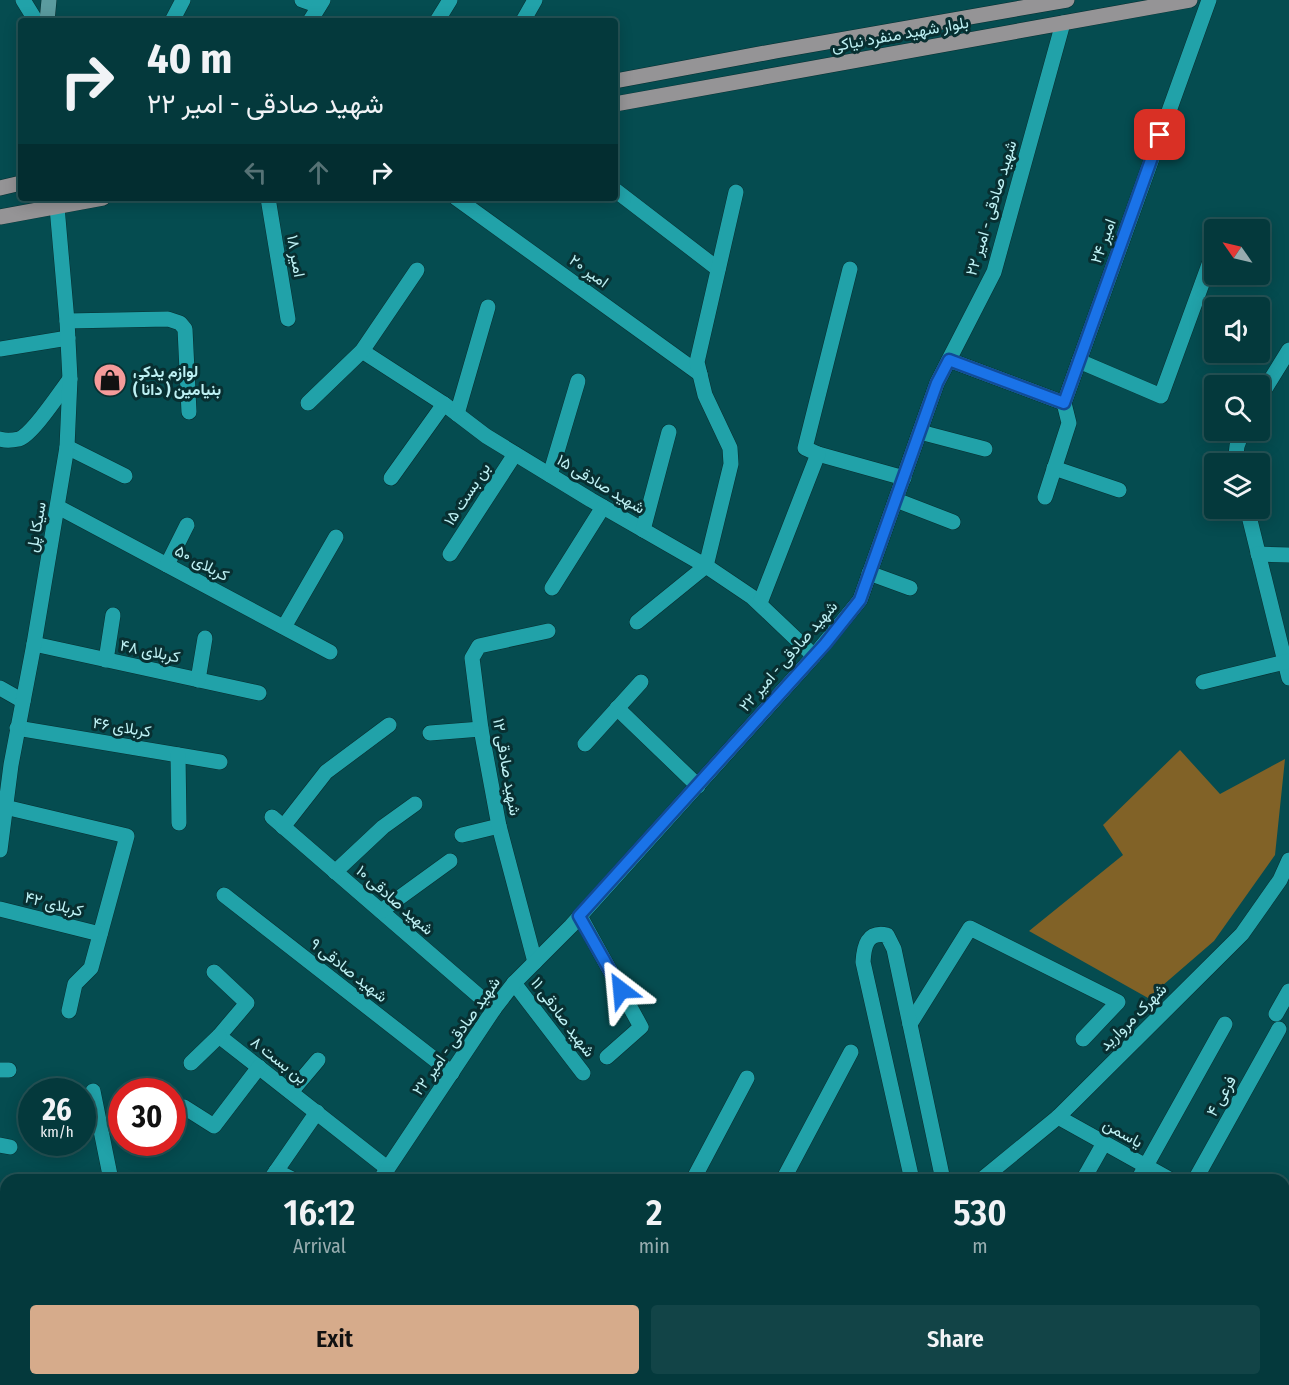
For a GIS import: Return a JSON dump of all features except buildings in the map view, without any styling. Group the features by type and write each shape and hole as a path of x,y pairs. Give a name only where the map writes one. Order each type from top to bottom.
{"main road":[{"path":"47,18 49,0"},
{"name":"بلوار شهید منفرد نیاکی","path":"618,80 1067,0"},
{"name":"بلوار شهید منفرد نیاکی","path":"618,103 1190,0"},
{"path":"0,188 18,184"},
{"path":"0,217 88,201"}],"street":[{"path":"23,0 34,18"},
{"path":"174,18 183,0"},
{"path":"302,0 321,3 312,18"},
{"path":"439,18 450,0"},
{"path":"525,18 535,0"},
{"name":"امیر ۲۴","path":"1045,497 1069,423 1064,403 1209,0"},
{"name":"شهید صادقی - امیر ۲۲","path":"383,1174 514,983 698,786 814,656 860,600 937,383 994,272 1063,23"},
{"path":"618,192 718,269"},
{"path":"637,622 706,566 732,464 730,448 705,395 697,362 736,192"},
{"name":"امیر ۱۸","path":"268,201 288,319"},
{"name":"امیر ۲۰","path":"460,201 700,374"},
{"name":"سیکا پل","path":"0,850 5,807 5,763 17,728 34,644 67,447 70,379 57,207"},
{"path":"850,269 804,448 904,478"},
{"path":"308,403 362,351 417,270"},
{"path":"1079,361 1161,396 1204,278"},
{"path":"458,414 488,307"},
{"path":"67,321 168,319 180,323 185,330 189,412"},
{"path":"0,349 68,338"},
{"path":"1270,381 1289,350"},
{"name":"شهید صادقی ۱۵","path":"362,351 444,404 486,436 706,566 752,597 814,656"},
{"path":"949,360 1064,403"},
{"path":"0,439 4,441 20,438 30,432 70,379"},
{"path":"550,475 578,381"},
{"path":"391,478 444,404"},
{"path":"643,530 669,432"},
{"path":"920,432 985,449"},
{"path":"67,447 125,476"},
{"name":"بن بست ۱۵","path":"450,554 515,454"},
{"path":"759,603 818,454"},
{"path":"1054,468 1119,490"},
{"path":"896,500 953,522"},
{"name":"کربلای ۵۰","path":"58,507 330,651"},
{"path":"552,588 603,507"},
{"path":"1250,519 1287,661 1289,678"},
{"path":"166,565 187,525"},
{"path":"284,627 336,537"},
{"path":"1258,554 1289,555"},
{"path":"870,573 910,588"},
{"path":"106,660 113,615"},
{"name":"شهید صادقی ۱۲","path":"535,962 499,826 481,729 472,658 479,646 548,631"},
{"path":"198,680 205,638"},
{"name":"کربلای ۴۸","path":"34,644 260,693"},
{"path":"1203,682 1287,661"},
{"path":"585,744 641,682"},
{"path":"0,688 22,701"},
{"path":"617,708 698,786"},
{"name":"شهید صادقی ۱۰","path":"389,725 326,772 278,822 494,1009"},
{"name":"کربلای ۴۶","path":"17,728 220,762"},
{"path":"430,733 481,729"},
{"path":"178,755 179,823"},
{"path":"335,872 382,826 415,804"},
{"path":"5,807 127,836 91,968 75,984 69,1011"},
{"path":"462,835 499,826"},
{"name":"شهرک مروارید","path":"988,1174 1058,1118 1242,934 1284,883 1289,860"},
{"path":"381,911 450,861"},
{"name":"شهید صادقی ۹","path":"224,895 452,1073"},
{"name":"کربلای ۴۲","path":"0,909 100,934"},
{"path":"579,916 641,1027 607,1057"},
{"path":"910,1024 970,928 1118,1002 1083,1039"},
{"path":"911,1174 863,962 864,946 871,937 879,933 887,935 894,949 942,1174"},
{"path":"191,1063 219,1036 247,1003 214,972"},
{"name":"شهید صادقی ۱۱","path":"514,983 583,1073"},
{"name":"فرعی ۴","path":"1198,1174 1277,1021 1289,991"},
{"path":"1142,1174 1225,1024"},
{"name":"بن بست ۸","path":"219,1036 317,1113 383,1174"},
{"path":"786,1174 851,1052"},
{"path":"291,1092 318,1060"},
{"path":"186,1108 214,1126 258,1067"},
{"path":"696,1174 747,1078"},
{"path":"96,1106 110,1174"},
{"path":"274,1174 317,1113"},
{"name":"یاسمن","path":"1058,1118 1159,1174"},
{"path":"1086,1174 1104,1143"}],"shaded area":[{"path":"1180,750 1220,794 1285,759 1275,855 1214,941 1148,998 1029,931 1123,855 1103,825"}],"place":[{"name":"لوازم یدکی بنیامین ( دانا )","path":"110,380"}],"route":[{"path":"621,990 579,916 825,644 860,600 937,383 949,360 1064,403 1160,135"}]}
